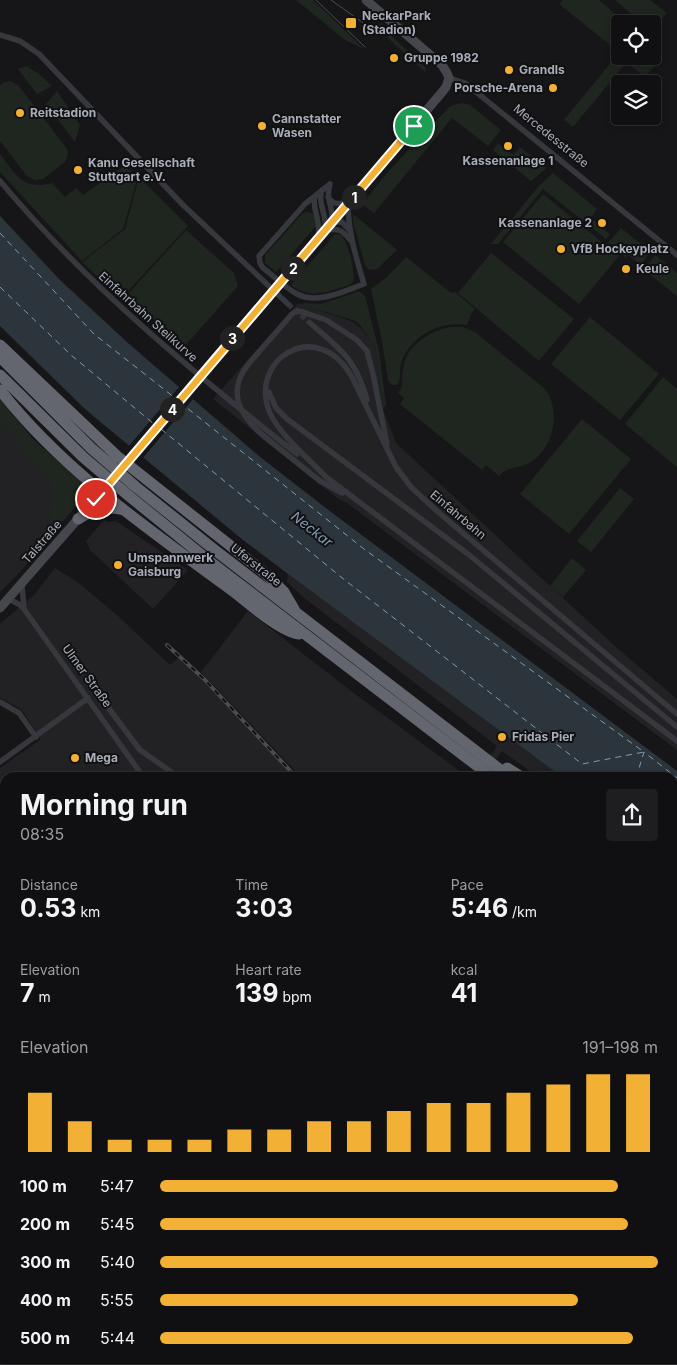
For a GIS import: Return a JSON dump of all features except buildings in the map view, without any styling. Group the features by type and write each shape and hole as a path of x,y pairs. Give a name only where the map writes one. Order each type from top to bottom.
{"highway":[{"path":"0,345 98,439 266,574 284,592 298,614"},
{"name":"Uferstraße","path":"0,357 91,448 216,551 504,772"},
{"name":"Uferstraße","path":"0,375 83,456 201,554 485,772"},
{"path":"0,390 30,426 127,512 289,632 308,637"},
{"path":"78,519 88,513 102,509 117,508 127,512"},
{"path":"481,754 512,772"}],"main road":[{"path":"366,0 438,61 445,68 448,78"},
{"name":"Talstraße","path":"0,608 325,231 443,91 448,78"}],"street":[{"path":"0,34 15,38 39,54 172,194 288,304"},
{"name":"Mercedesstraße","path":"448,78 465,83 677,255"},
{"name":"Einfahrbahn Steilkurve","path":"0,180 64,252 136,322 207,383 297,454"},
{"path":"328,197 331,202 336,204 348,203 351,242 364,284 318,298 307,298 297,294 263,268 259,261 262,251 305,204 314,199 330,184 328,197 332,212 332,222 342,222 350,231"},
{"path":"322,190 320,198 326,217 325,231 342,230 351,242"},
{"path":"314,199 321,205"},
{"path":"314,199 319,225 317,240"},
{"path":"297,213 307,209 316,212"},
{"path":"354,500 320,481 265,437 246,420 238,400 242,373 292,314 297,312 322,318 357,340 368,355 389,456"},
{"path":"310,323 337,346 352,363 361,382 370,412"},
{"name":"Einfahrbahn","path":"677,714 422,498 402,477 389,456 370,412 345,365 333,353 323,348 303,347 284,356 272,370 267,384 272,402 281,414 426,521 677,727"},
{"path":"267,384 268,407 275,422 326,477 354,500 677,741"},
{"path":"22,584 24,609"},
{"name":"Ulmer Straße","path":"9,599 24,609 140,772"},
{"name":"Ulmer Straße","path":"92,679 102,700 140,750 171,772"},
{"path":"0,762 88,698"},
{"path":"0,702 19,712 36,737"},
{"path":"130,757 140,750"}],"shaded area":[{"path":"296,0 313,0 364,49 345,40"},
{"path":"563,0 599,0 616,15 611,15 611,46 559,4"},
{"path":"615,0 650,0 667,13 661,20 661,15 632,15"},
{"path":"381,23 385,30 426,68 425,72 390,40 379,25"},
{"path":"611,62 611,65 624,65 616,75 611,75 611,81 573,127 564,120"},
{"path":"655,65 647,75 642,75 631,66"},
{"path":"27,66 52,86 37,94 18,69"},
{"name":"Reitstadion","path":"11,81 19,86 67,149 68,154 65,162 43,179 35,180 27,176 0,141 0,85"},
{"path":"57,91 80,125 75,142 46,104"},
{"path":"462,103 470,105 501,130 488,146 452,118 374,213 362,204 387,173 450,106"},
{"path":"498,143 513,155 520,147 547,168 531,181 493,150"},
{"path":"0,154 16,174 27,183 42,185 52,183 65,197 76,188 83,195 124,166 138,177 123,229 82,261 0,172"},
{"path":"553,173 597,209 591,218 610,234 606,239 543,189 498,244 491,244 538,187"},
{"path":"139,177 188,226 121,299 82,262 125,229"},
{"name":"VfB Hockeyplatz","path":"543,194 619,256 579,304 503,242"},
{"path":"306,212 315,214 316,226 276,272 265,263 265,255"},
{"path":"353,214 397,250 377,269 369,270 365,265 353,222"},
{"path":"621,228 650,251 641,265 628,255 626,258 621,253 623,250 618,246 615,249 608,243"},
{"path":"186,230 234,273 238,286 184,347 127,295"},
{"path":"335,234 341,235 344,238 349,250 353,282 349,285 319,293 299,290 291,285"},
{"path":"491,253 574,319 539,361 458,293"},
{"path":"655,255 677,273 677,296 644,270"},
{"path":"406,257 451,293 455,292 475,309 467,325 446,325 427,332 418,338 411,345 401,363 399,383 392,385 388,380 371,290 387,277"},
{"path":"357,292 365,296 379,351 386,405 383,409 375,346 360,325 355,321 303,305 304,303 321,304"},
{"path":"298,303 351,321 363,330 375,346 383,409 396,443 617,648 677,699 677,750 347,503 337,498 213,399"},
{"path":"590,317 659,374 620,420 551,364"},
{"path":"450,327 463,327 475,332 544,388 550,397 553,406 553,428 545,447 539,456 531,462 506,470 499,476 486,465 482,470 400,404 404,398 398,393 402,384 403,370 408,354 426,336"},
{"path":"663,377 677,389 677,467 625,424"},
{"path":"0,399 32,438 85,485 88,493 59,524 49,521 52,491 49,480 0,422"},
{"path":"0,403 32,440 87,493 19,573 0,592"},
{"path":"582,419 631,459 569,534 520,494"},
{"path":"620,488 634,499 591,552 577,541"},
{"path":"104,520 109,522 116,521 188,570 153,609 90,550 86,541"},
{"path":"572,558 586,570 563,597 550,586"},
{"path":"55,568 79,583 118,616 170,665 178,658 211,689 289,772 0,772 0,768 41,739 21,709 0,698 0,624 34,595"},
{"path":"288,574 555,772 531,772 502,751 486,772 479,772 497,746 303,597 287,582"},
{"path":"248,611 359,697 461,772 296,772 201,672"},
{"path":"8,1364 106,1365 8,1365"},
{"path":"207,1364 308,1365 208,1365"},
{"path":"362,1364 677,1364 677,1365"}],"water":[{"name":"Neckar","path":"0,216 60,280 128,343 259,456 677,772 555,772 243,540 86,410 0,326"}],"pier":[{"path":"180,386 194,398 142,459 128,447"}],"ferry route":[{"path":"0,233 94,334 175,398"},
{"path":"0,287 71,355 154,424"},
{"path":"161,429 341,577 582,764 644,752 364,549 182,404"},
{"path":"638,772 644,752 669,772"}],"tunnel":[{"path":"288,304 310,323"}],"tram line":[{"path":"316,0 365,47"},
{"path":"331,0 376,32"}],"railway":[{"path":"167,645 205,680 291,772"}],"place":[{"name":"NeckarPark (Stadion)","path":"351,23"},
{"name":"Gruppe 1982","path":"394,58"},
{"name":"Grandls","path":"509,70"},
{"name":"Porsche-Arena","path":"553,88"},
{"name":"Reitstadion","path":"20,113"},
{"name":"Cannstatter Wasen","path":"262,126"},
{"name":"Kassenanlage 1","path":"508,146"},
{"name":"Kanu Gesellschaft Stuttgart e.V.","path":"78,170"},
{"name":"Kassenanlage 2","path":"602,223"},
{"name":"VfB Hockeyplatz","path":"561,249"},
{"name":"Keule","path":"626,269"},
{"name":"Umspannwerk Gaisburg","path":"118,565"},
{"name":"Fridas Pier","path":"502,737"},
{"name":"Mega","path":"75,758"}],"route":[{"path":"96,499 414,126"}]}
